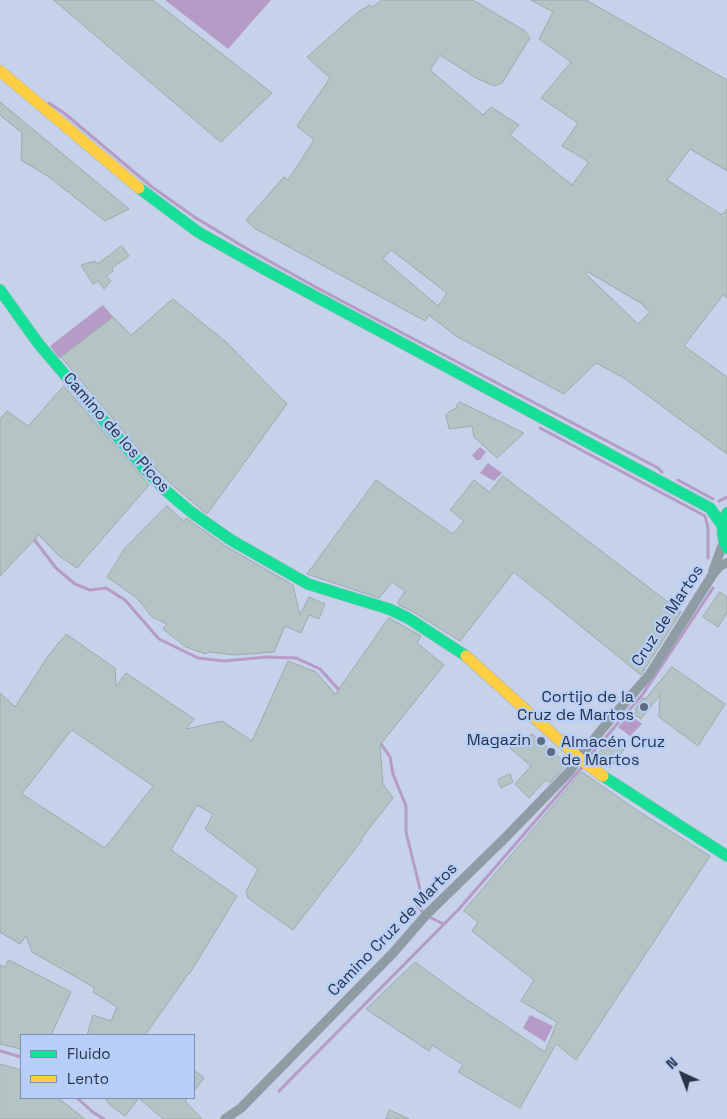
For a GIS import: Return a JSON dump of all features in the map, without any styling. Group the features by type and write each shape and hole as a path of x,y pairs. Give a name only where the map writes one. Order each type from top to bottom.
{"street":[{"path":"0,71 152,199 198,232 710,508 722,525 725,544 712,574"},
{"name":"Camino de los Picos","path":"0,290 38,343 125,445 165,490 191,512 231,540 308,584 408,618 461,651 583,761 611,782 727,856"},
{"path":"710,508 727,507"},
{"path":"722,525 727,513"},
{"name":"Cruz de Martos","path":"583,761 650,674 712,574 721,565 727,563"},
{"name":"Camino Cruz de Martos","path":"225,1119 241,1108 393,953 426,915 570,771 583,761"}],"shaded area":[{"path":"165,0 271,0 228,49"},
{"path":"103,305 113,317 59,358 50,346"},
{"path":"480,447 486,452 480,460 476,460 472,455"},
{"path":"488,463 502,473 494,481 480,473"},
{"path":"630,715 642,724 630,736 618,727"},
{"path":"530,1015 553,1026 545,1042 523,1028"}],"building":[{"path":"54,0 153,0 272,93 221,142"},
{"path":"382,0 473,0 525,31 530,38 502,83 494,86 476,78 440,55 430,70 483,115 491,107 519,125 510,135 572,185 589,162 562,146 578,123 541,98 571,62 539,39 553,12 531,0 586,0 727,80 727,171 690,149 667,180 722,215 727,209 727,298 723,295 684,346 727,377 727,454 624,378 596,363 564,394 456,336 429,315 425,321 254,228 246,220 284,177 288,180 314,140 297,126 330,78 307,57 358,12 370,5 372,7","holes":["391,250 447,293 438,306 383,259","588,272 644,305 650,312 638,324 586,274"]},
{"path":"0,102 129,209 105,221 49,177 21,160 22,133 0,115"},
{"path":"122,246 129,256 112,268 113,271 106,276 111,281 104,289 98,281 93,284 81,265 95,261 97,264"},
{"path":"173,299 226,342 287,404 207,514 171,484 150,463 61,357 113,317 131,335"},
{"path":"64,386 149,485 77,568 59,556 39,535 0,576 0,419 7,411 28,426"},
{"path":"460,402 524,433 497,458 474,437 472,426 449,429 446,415 457,408 456,406"},
{"path":"503,476 681,612 641,675 514,572 460,641 399,605 398,602 405,591 392,582 379,598 307,574 376,480 453,534 464,521 450,510 474,480 489,492"},
{"path":"167,506 184,521 186,518 227,547 293,585 300,615 309,597 325,604 319,619 309,615 301,633 285,626 274,652 236,655 208,652 206,654 186,647 163,629 167,624 152,617 137,598 107,577 125,548"},
{"path":"720,592 727,597 727,613 718,627 703,617"},
{"path":"389,618 421,636 417,643 444,665 380,745 383,784 393,798 293,930 248,898 246,891 258,869 205,829 213,814 197,805 171,850 237,896 190,973 146,1034 87,1034 93,1015 111,1021 117,1007 93,992 95,988 32,952 26,936 20,944 0,932 0,693 15,707 48,656 66,634 115,668 116,686 126,673 194,719 186,729 222,721 252,741 288,661 316,672 335,694","holes":["72,730 153,786 105,848 22,794"]},
{"path":"672,667 725,704 698,746 659,717 660,695 641,719 634,714 637,710 635,709 643,698 645,699"},
{"path":"532,734 567,764 550,783 546,780 529,798 515,784 531,766 510,748 521,736 524,739"},
{"path":"612,737 625,748 610,768 596,757"},
{"path":"582,772 638,811 710,856 576,1060 556,1044 520,1108 458,1072 463,1065 432,1045 429,1051 366,1009 415,962 545,1052 557,1022 521,1001 534,980 472,931 478,922 464,911"},
{"path":"510,774 513,782 501,788 498,780"},
{"path":"9,960 71,992 51,1034 20,1034 20,1049 0,1044 0,965 5,967"},
{"path":"0,1064 20,1070 20,1099 59,1099 85,1119 0,1119"},
{"path":"195,1071 204,1078 195,1090"},
{"path":"106,1099 138,1099 125,1116 111,1106"},
{"path":"140,1099 187,1099 185,1101 202,1119 163,1119"},
{"path":"390,1110 409,1119 386,1119"}],"waterway":[{"path":"49,103 64,113 152,187 196,218 244,247 321,290 658,468 662,472"},
{"path":"540,428 705,516 708,528 708,558"},
{"path":"678,480 713,499"},
{"path":"719,501 727,497"},
{"path":"33,538 56,568 75,584 90,590 106,588 125,600 159,639 198,658 224,661 267,657 296,658 320,669 340,691"},
{"path":"587,759 643,694 713,588"},
{"path":"379,741 390,757 393,774 406,806 406,832 422,897 417,906 423,912"},
{"path":"279,1091 459,909 584,765"},
{"path":"429,917 444,924"},
{"path":"0,1051 20,1057"},
{"path":"78,1099 104,1119"}],"traffic: fast":[{"path":"139,188 198,232 264,269 710,508 722,525"},
{"path":"0,290 38,343 144,468 165,490 191,512 231,540 308,584 389,609 408,618 466,656"},
{"path":"727,513 722,530 727,548"},
{"path":"603,776 727,856"}],"traffic: slow":[{"path":"0,71 139,188"},
{"path":"466,656 579,758 603,776"}],"place":[{"name":"Cortijo de la Cruz de Martos","path":"644,707"},
{"name":"Magazin","path":"541,741"},
{"name":"Almacén Cruz de Martos","path":"551,752"}]}
